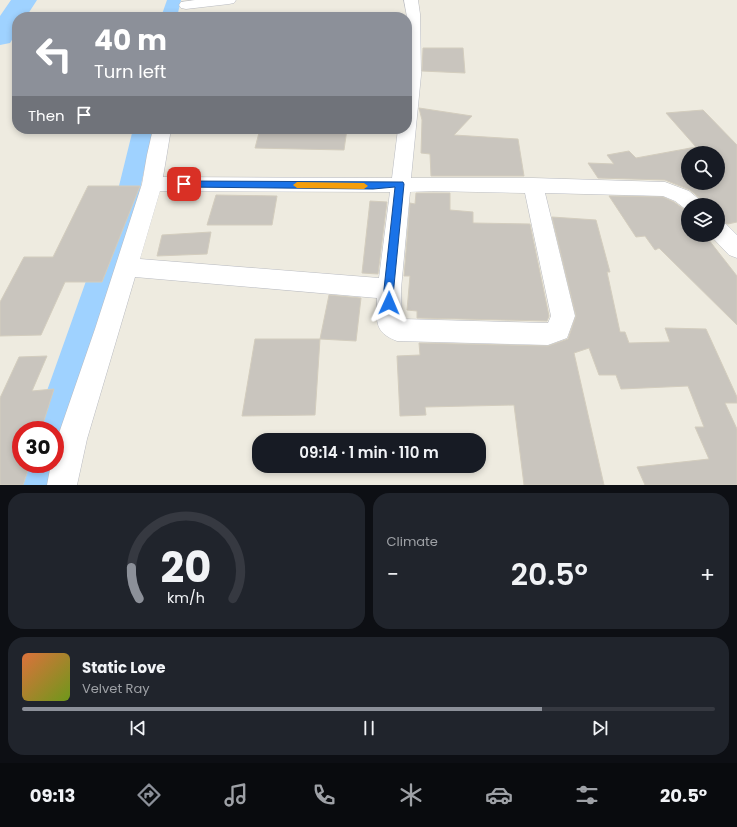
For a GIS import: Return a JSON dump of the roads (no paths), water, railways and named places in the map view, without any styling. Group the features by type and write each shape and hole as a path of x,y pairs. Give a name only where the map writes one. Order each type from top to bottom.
{"street":[{"path":"185,7 228,0"},
{"path":"411,0 414,14 412,84"},
{"path":"62,485 72,439 152,184 161,134"},
{"path":"406,134 388,289 389,317 391,326 397,330 548,334 558,330 563,316 533,185"},
{"path":"152,184 366,186 400,184 533,185 665,189 684,198"},
{"path":"127,267 388,289"}],"waterway":[{"path":"16,12 24,0"},
{"path":"170,12 174,0"},
{"path":"0,37 12,18"},
{"path":"52,421 128,194 142,134"},
{"path":"31,485 35,473"}]}
